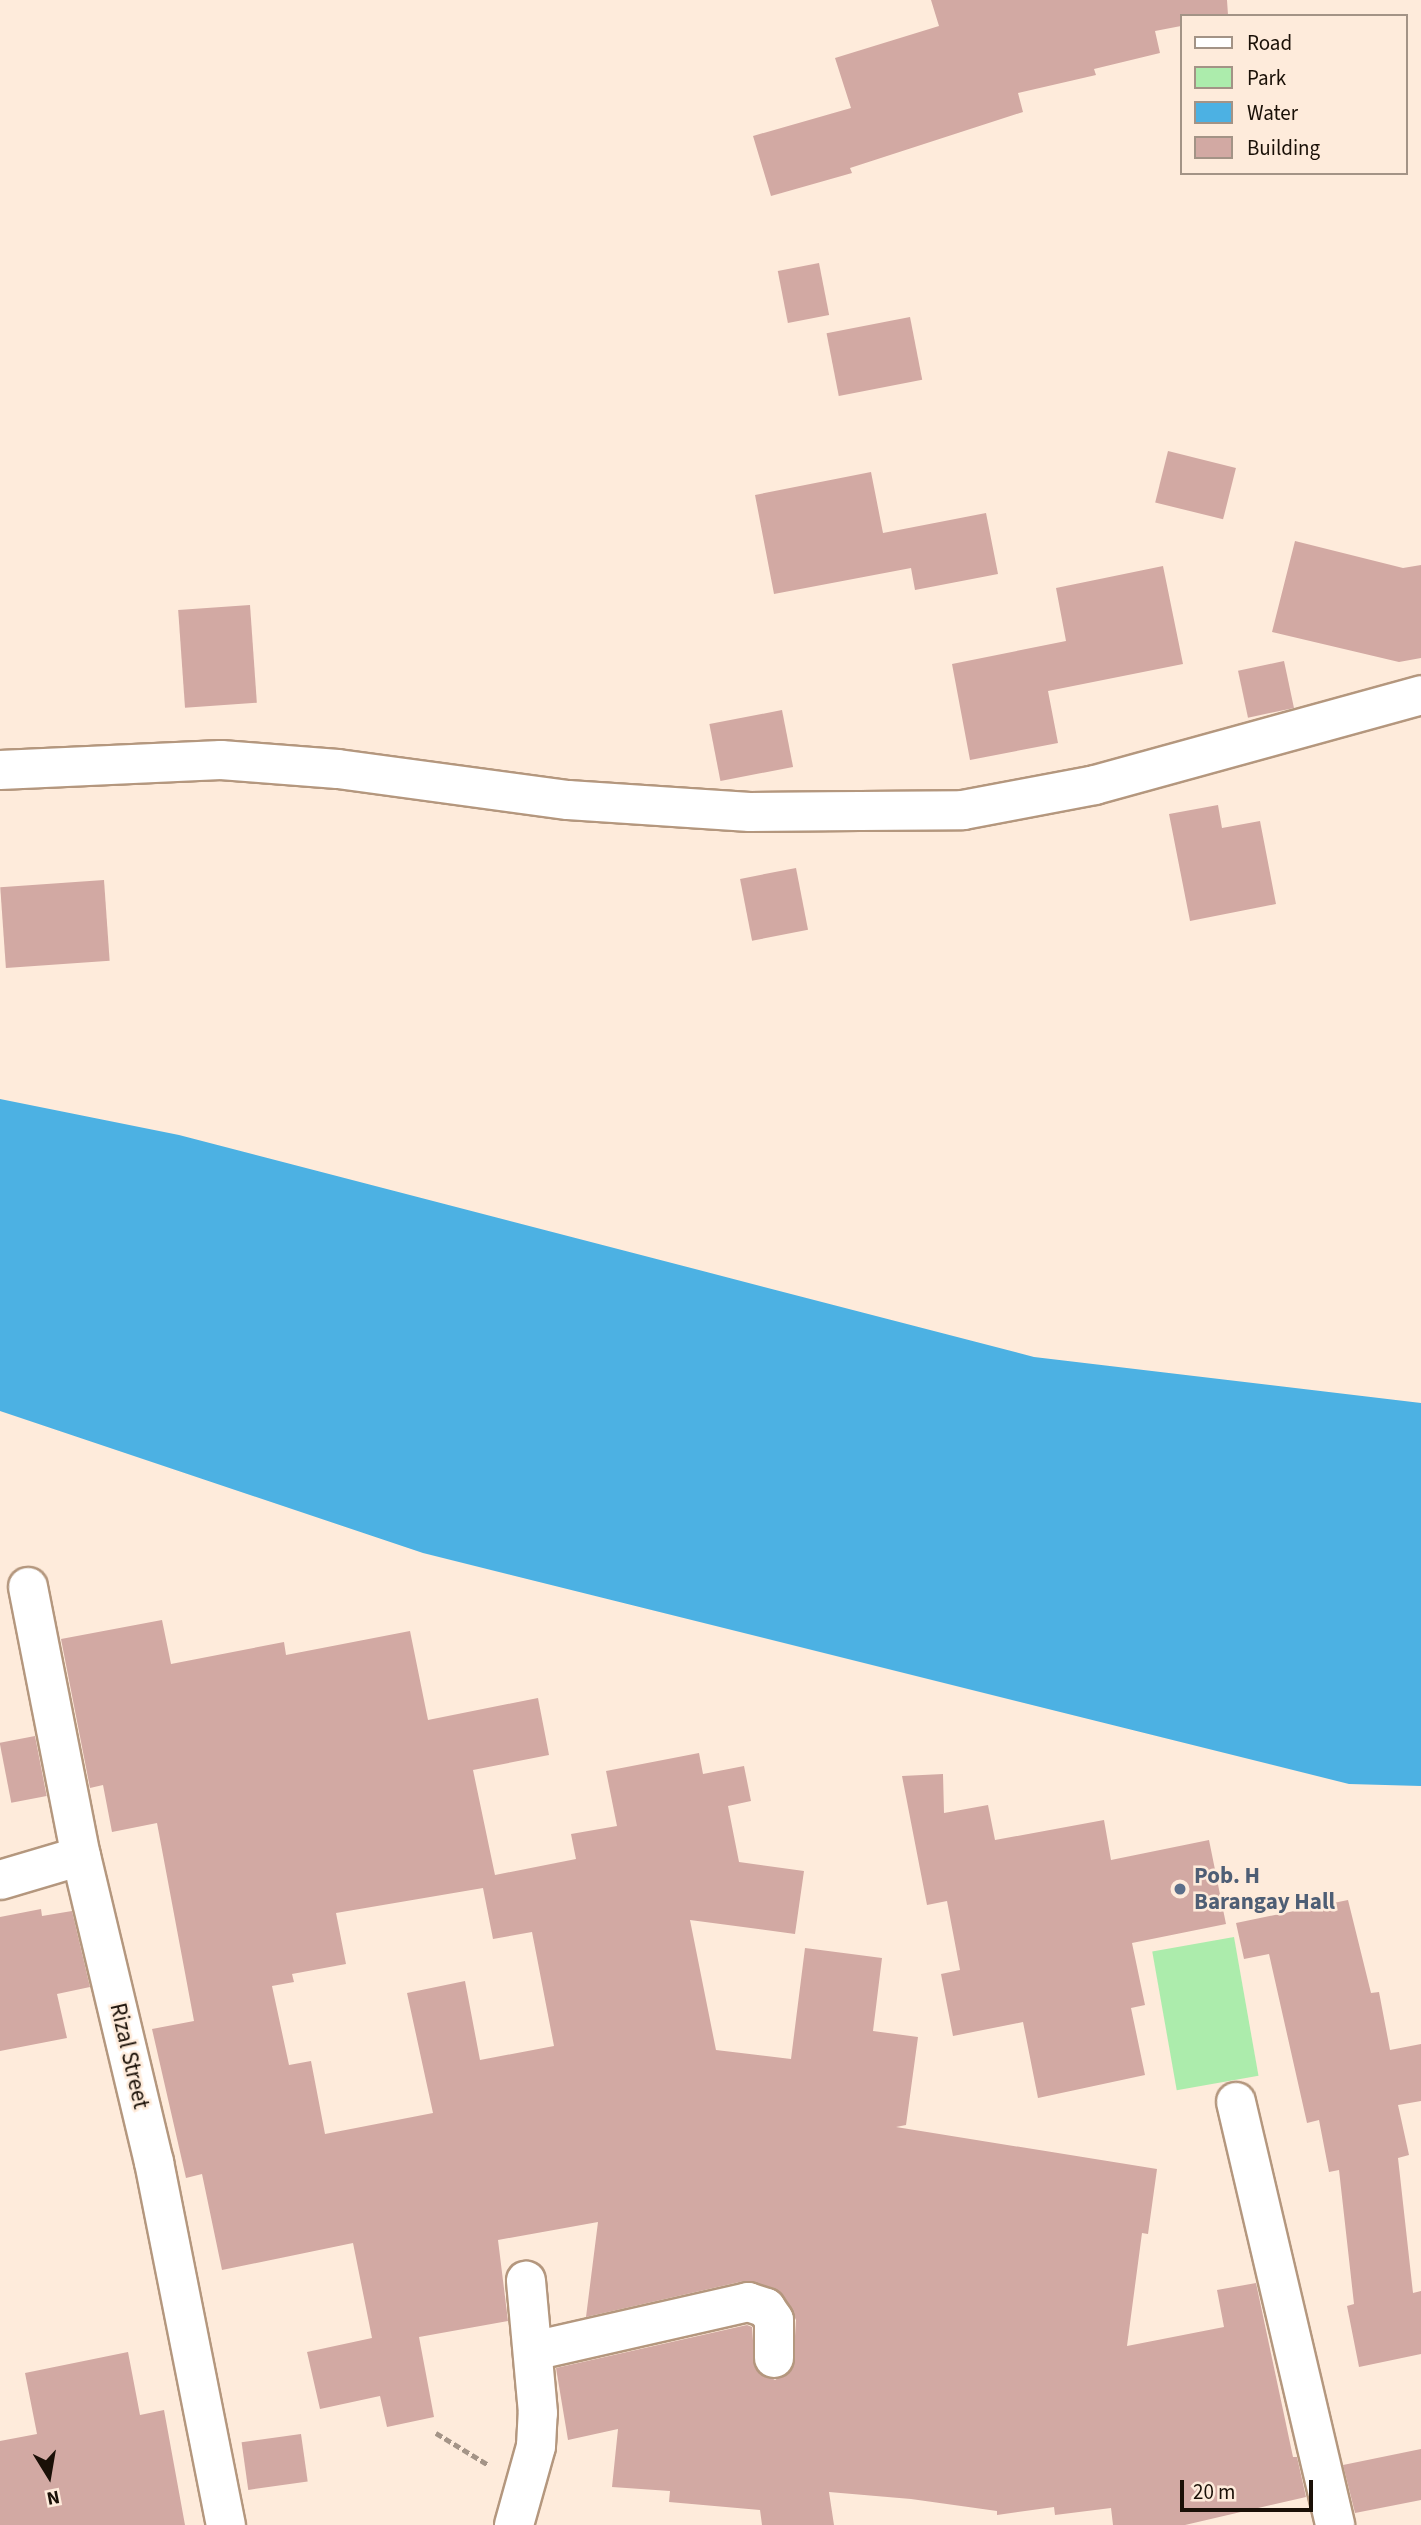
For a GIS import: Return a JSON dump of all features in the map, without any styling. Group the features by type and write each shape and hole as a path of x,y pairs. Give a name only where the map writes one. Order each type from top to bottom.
{"street":[{"path":"0,770 221,760 338,769 568,800 750,812 963,810 1095,785 1421,695"},
{"name":"Rizal Street","path":"29,1587 81,1856 154,2162 226,2525"},
{"path":"0,1880 81,1856"},
{"path":"1236,2102 1335,2525"},
{"path":"514,2525 536,2446 533,2351 526,2281"},
{"path":"533,2351 748,2302 766,2308 774,2320 774,2358"}],"path":[{"path":"436,2433 523,2486"}],"green space":[{"path":"1234,1937 1258,2076 1177,2090 1152,1951"}],"water":[{"path":"0,1099 179,1135 1034,1357 1421,1403 1421,1786 1349,1784 423,1553 0,1411"}],"building":[{"path":"931,0 1227,0 1228,14 1180,14 1180,26 1155,31 1160,53 1094,69 1096,75 1018,93 1023,112 850,168 852,173 771,196 753,136 851,108 835,58 939,26"},
{"path":"819,263 829,315 788,323 778,271"},
{"path":"910,317 922,380 839,396 827,333"},
{"path":"1168,451 1236,468 1223,519 1155,502"},
{"path":"871,472 883,533 986,513 998,574 915,590 911,568 774,594 755,495"},
{"path":"1295,541 1403,568 1421,565 1421,658 1399,662 1272,632"},
{"path":"1163,566 1183,664 1048,691 1058,743 970,760 952,664 1066,641 1056,588"},
{"path":"250,605 257,703 185,708 178,610"},
{"path":"1284,661 1294,708 1248,718 1238,671"},
{"path":"782,710 793,767 720,781 709,724"},
{"path":"1218,805 1222,828 1260,821 1276,904 1190,921 1169,814"},
{"path":"796,868 808,930 752,941 740,879"},
{"path":"104,880 110,961 6,968 0,887"},
{"path":"162,1620 171,1664 284,1642 286,1655 410,1631 428,1720 538,1698 549,1755 473,1770 495,1875 576,1859 571,1834 617,1826 606,1771 699,1753 703,1774 744,1766 751,1801 728,1806 739,1862 804,1871 795,1934 690,1920 716,2050 791,2059 805,1948 882,1958 873,2031 918,2037 906,2125 896,2127 1157,2169 1148,2234 1142,2233 1127,2346 1224,2327 1217,2290 1256,2283 1293,2457 1297,2457 1306,2497 1185,2525 1113,2525 1111,2508 1055,2515 1054,2507 997,2515 997,2511 911,2499 829,2492 834,2525 762,2525 760,2510 669,2502 670,2491 612,2487 618,2429 568,2440 556,2368 747,2325 752,2327 755,2368 775,2380 793,2368 796,2320 784,2296 774,2288 744,2281 586,2317 598,2222 498,2240 508,2321 419,2337 434,2417 387,2427 380,2396 320,2409 307,2352 372,2338 353,2243 222,2270 202,2174 186,2178 152,2029 194,2021 157,1823 112,1832 103,1785 90,1788 61,1639","holes":["483,1888 493,1939 532,1932 554,2046 480,2060 465,1981 407,1993 433,2113 325,2134 311,2061 289,2065 272,1986 294,1982 292,1974 346,1964 336,1913"]},
{"path":"35,1736 47,1796 11,1803 0,1743"},
{"path":"943,1774 944,1813 988,1805 995,1840 1104,1820 1111,1860 1209,1840 1226,1924 1132,1943 1145,2005 1131,2008 1145,2075 1038,2098 1023,2022 953,2036 941,1974 960,1970 947,1901 927,1905 902,1776"},
{"path":"1348,1900 1371,1993 1379,1992 1390,2050 1421,2044 1421,2101 1398,2105 1409,2155 1398,2158 1413,2293 1421,2291 1421,2354 1359,2367 1347,2306 1354,2304 1339,2170 1329,2172 1319,2120 1307,2123 1269,1954 1244,1959 1236,1923"},
{"path":"41,1909 42,1916 72,1911 90,1987 57,1994 67,2038 0,2051 0,1917"},
{"path":"128,2352 140,2415 164,2410 185,2525 0,2525 0,2441 37,2434 25,2373"},
{"path":"301,2434 308,2482 248,2490 242,2442"},
{"path":"1421,2449 1421,2500 1355,2513 1343,2465"}],"place":[{"name":"Pob. H Barangay Hall","path":"1180,1889"}]}
